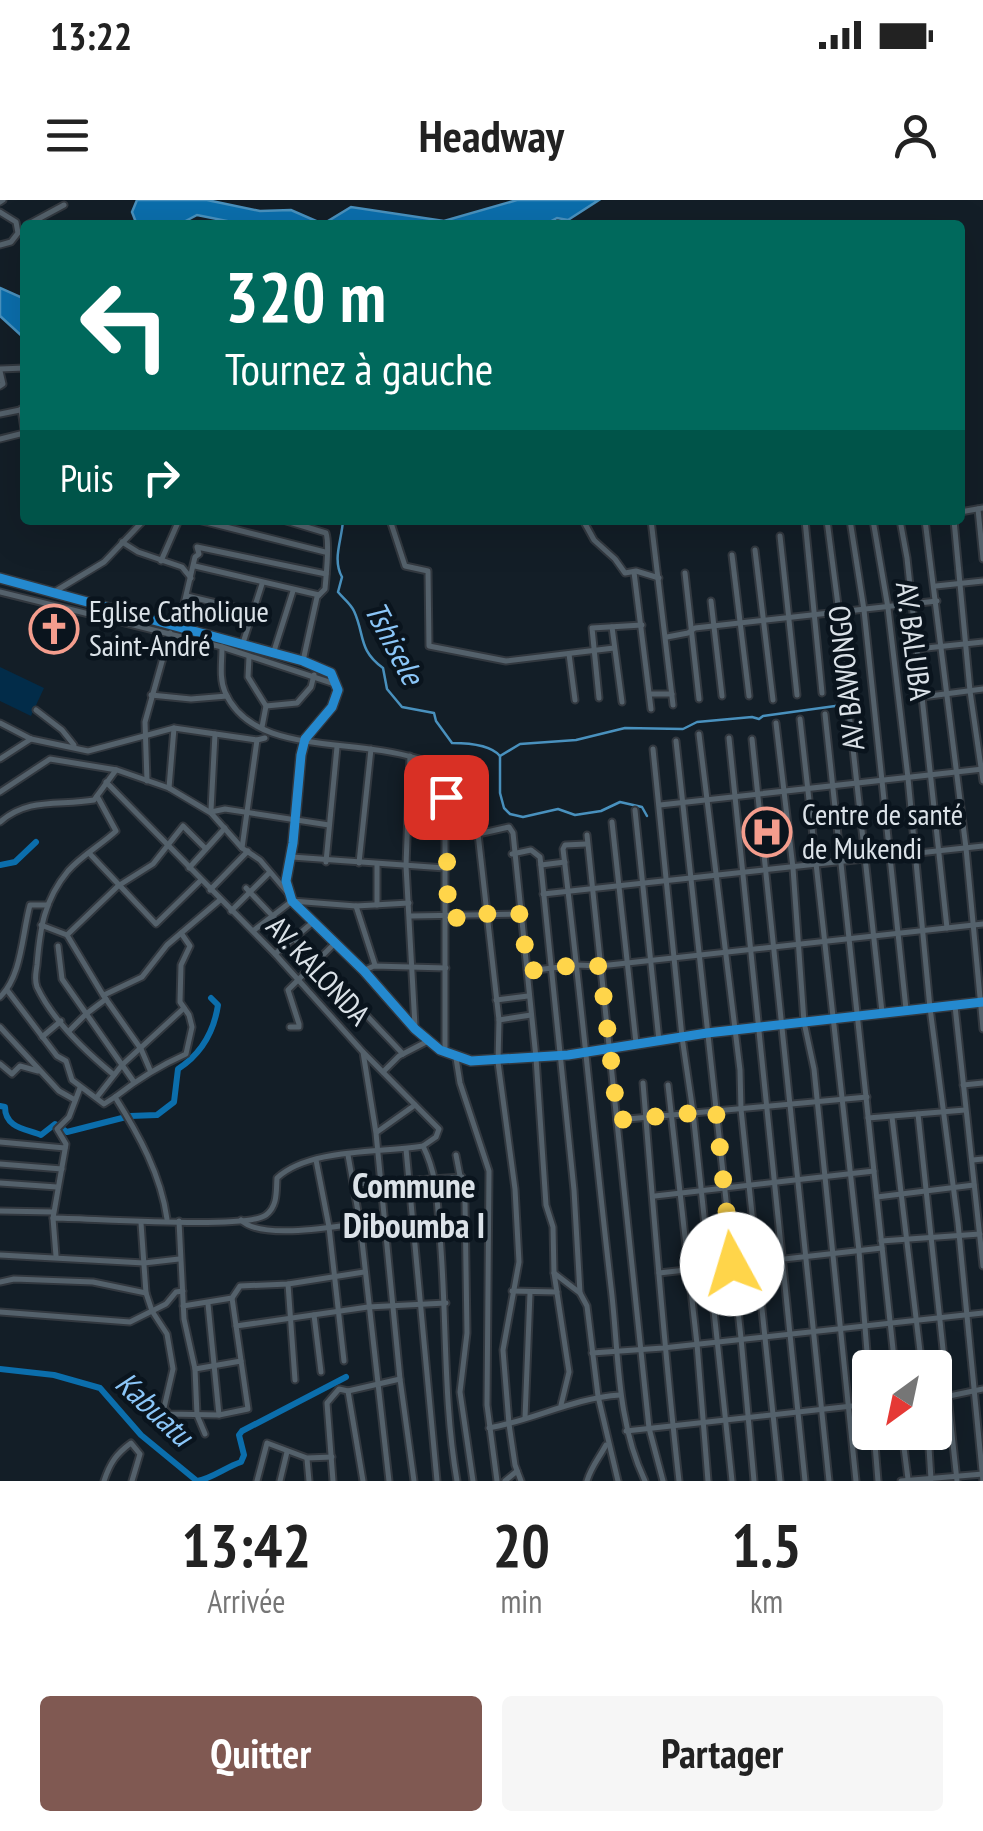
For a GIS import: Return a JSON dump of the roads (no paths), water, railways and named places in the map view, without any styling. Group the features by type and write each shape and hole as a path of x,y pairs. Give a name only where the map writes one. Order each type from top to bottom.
{"highway":[{"path":"0,578 174,631 325,669 337,682 336,699 305,739 286,880 291,898 415,1029 456,1058 498,1062 560,1056 707,1033 981,1002"}],"street":[{"path":"35,220 64,205"},
{"path":"0,245 16,239 20,232"},
{"path":"0,370 0,386"},
{"path":"980,508 983,559"},
{"path":"54,593 104,562 139,525"},
{"path":"161,561 177,525"},
{"path":"218,525 325,552"},
{"path":"194,566 319,594 324,592 328,540 326,533 300,525"},
{"path":"392,525 405,566 428,571 429,646 498,661 614,648"},
{"path":"586,525 594,540 625,573 659,578"},
{"path":"651,525 674,705"},
{"path":"805,525 822,693"},
{"path":"828,525 845,694"},
{"name":"AV. BAWONGO","path":"851,525 864,610 906,1010"},
{"name":"AV. BALUBA","path":"874,525 908,778 983,1476"},
{"path":"901,525 947,928"},
{"path":"926,525 966,848 983,1029"},
{"path":"954,525 983,781"},
{"path":"780,536 797,695"},
{"path":"122,542 184,568 191,578"},
{"path":"148,781 144,736 152,695 188,596 199,547 326,574"},
{"path":"756,550 773,700"},
{"path":"732,554 749,696"},
{"path":"634,572 651,709"},
{"path":"684,573 699,700"},
{"path":"935,586 983,581"},
{"path":"242,646 262,584"},
{"path":"273,654 293,591"},
{"path":"0,592 174,631 330,683 337,682"},
{"path":"303,661 319,594"},
{"path":"188,596 254,612"},
{"path":"711,601 722,696"},
{"path":"667,636 714,626 937,601"},
{"path":"599,698 593,627 642,625"},
{"path":"612,627 622,702"},
{"path":"917,650 983,642"},
{"path":"222,647 221,678 227,696 243,715 266,732 338,746 404,752 445,770 474,798 498,1020 498,1062 515,1189 519,1262 502,1350 509,1424 521,1481"},
{"path":"569,654 574,700"},
{"path":"248,657 248,677 266,706 262,728"},
{"path":"266,706 297,702 311,687 314,675"},
{"path":"922,696 983,690"},
{"path":"650,694 672,694"},
{"path":"152,695 190,699 227,696"},
{"path":"36,710 62,730 75,748"},
{"path":"849,712 882,1013"},
{"path":"825,714 894,1350"},
{"path":"800,719 859,1251 866,1350"},
{"path":"0,723 31,739 88,751 174,728 265,738"},
{"path":"776,724 794,868 804,1022 825,1176 856,1481"},
{"path":"169,788 174,728"},
{"path":"211,813 215,734"},
{"path":"699,734 735,1030 780,1481"},
{"path":"729,738 806,1481"},
{"path":"0,759 31,739"},
{"path":"210,890 245,850 257,740"},
{"path":"752,740 829,1481"},
{"path":"676,741 754,1481"},
{"path":"326,862 338,746"},
{"path":"359,863 371,749"},
{"path":"653,749 732,1481"},
{"path":"410,756 406,866 415,1029"},
{"path":"0,792 50,759 117,770 169,788 211,813 245,850 260,860 291,898 356,906 409,902"},
{"path":"0,822 9,814 37,803 90,801 117,770"},
{"path":"445,770 445,1052"},
{"path":"660,805 982,770"},
{"name":"AV. KALONDA","path":"106,782 275,954 363,1052 382,1182 400,1379 414,1481"},
{"path":"97,796 116,830 64,876 48,905 40,924 36,982 70,1032 114,1075"},
{"path":"211,813 224,809 329,825"},
{"path":"635,810 659,1041"},
{"path":"612,822 636,1046"},
{"path":"67,934 118,886 152,864 183,826 206,849"},
{"path":"189,868 224,828"},
{"path":"478,834 511,829 528,971 546,1204 553,1228 554,1273 569,1372 561,1405"},
{"path":"588,835 649,1428 664,1481"},
{"path":"586,844 564,846 565,862 619,1352 620,1395 630,1450 644,1481"},
{"path":"543,894 983,846"},
{"path":"512,854 536,851 540,865 580,1260 580,1293 590,1316 598,1396 618,1481"},
{"path":"89,853 158,924 200,881"},
{"path":"289,857 444,868"},
{"path":"540,865 565,862"},
{"path":"377,865 377,904"},
{"path":"231,911 269,873"},
{"path":"246,888 404,1054"},
{"path":"252,932 274,917 291,898"},
{"path":"70,1032 105,997 148,972 180,933 220,900"},
{"path":"0,997 8,990 16,968 30,906 48,905"},
{"path":"356,906 376,966"},
{"path":"410,916 521,914"},
{"path":"275,954 314,921"},
{"path":"40,924 67,934 150,1070"},
{"path":"528,971 983,924"},
{"path":"8,990 59,1058 66,1061 70,1076 80,1088 104,1104 150,1070 190,1050 191,1019 180,1002 182,961 190,946 180,933"},
{"path":"290,1027 298,1027 288,990 334,942"},
{"path":"58,946 62,978 134,1082"},
{"path":"364,971 376,966 446,968"},
{"path":"496,1000 528,996"},
{"path":"955,1006 983,1266"},
{"path":"97,1097 122,1064 184,1008"},
{"path":"498,1020 531,1015"},
{"path":"42,1037 61,1021"},
{"path":"0,1028 59,1091 76,1100"},
{"path":"384,1072 404,1054 428,1041"},
{"path":"0,1211 141,1222 250,1221 268,1213 277,1196 277,1178 290,1168 348,1154 423,1146 440,1132 363,1052"},
{"path":"456,1058 460,1083 489,1172 489,1428 497,1481"},
{"path":"0,1064 12,1074 20,1066 38,1070"},
{"path":"643,1083 663,1348 679,1481"},
{"path":"962,1085 983,1083"},
{"path":"668,1085 708,1481"},
{"path":"56,1256 53,1215 65,1148 57,1129 69,1117 80,1088"},
{"path":"116,1097 144,1146 168,1220"},
{"path":"618,1120 867,1097"},
{"path":"376,1133 414,1104"},
{"path":"868,1118 966,1110"},
{"path":"918,1114 942,1350"},
{"path":"892,1117 920,1350"},
{"path":"0,1142 65,1148"},
{"path":"423,1146 437,1179 446,1303 448,1432 457,1481"},
{"path":"406,1149 437,1481"},
{"path":"348,1154 360,1223 389,1481"},
{"path":"456,1155 462,1176 468,1333 460,1392 473,1481"},
{"path":"973,1160 983,1159"},
{"path":"316,1160 336,1276 344,1361"},
{"path":"0,1164 62,1168"},
{"path":"654,1196 874,1171"},
{"path":"354,1184 462,1176"},
{"path":"0,1183 57,1187"},
{"path":"878,1197 975,1185"},
{"path":"179,1220 183,1306 195,1369 197,1415 205,1434"},
{"path":"241,1220 247,1226 263,1229 300,1230 360,1223"},
{"path":"141,1222 146,1293 152,1311 168,1334 172,1382 164,1410 172,1415 219,1415 248,1409 232,1298 240,1286 288,1284 364,1272"},
{"path":"659,1274 859,1251 907,1238 982,1234"},
{"path":"0,1255 144,1263 180,1259"},
{"path":"554,1273 580,1293"},
{"path":"0,1282 92,1282 146,1293"},
{"path":"288,1284 296,1380"},
{"path":"0,1312 130,1322 183,1291"},
{"path":"512,1291 557,1292"},
{"path":"525,1418 530,1293"},
{"path":"183,1306 232,1298"},
{"path":"236,1326 368,1307 446,1303"},
{"path":"208,1304 219,1415"},
{"path":"592,1353 983,1313"},
{"path":"314,1315 320,1372"},
{"path":"195,1369 241,1362"},
{"path":"333,1481 325,1407 337,1390 400,1379"},
{"path":"952,1396 983,1389"},
{"path":"348,1391 362,1481"},
{"path":"489,1428 561,1405 620,1395"},
{"path":"626,1431 852,1406"},
{"path":"952,1442 957,1479"},
{"path":"104,1481 106,1469 120,1449 131,1443 140,1454 132,1481"},
{"path":"257,1481 267,1443 307,1458 332,1457"},
{"path":"587,1481 591,1466 607,1444"},
{"path":"875,1450 878,1481"},
{"path":"904,1450 906,1480 983,1476"},
{"path":"930,1450 932,1480"},
{"path":"280,1481 287,1452"},
{"path":"307,1458 309,1481"},
{"path":"506,1481 517,1471"}],"water":[{"path":"137,200 207,200 260,211 291,210 314,220 222,220 197,215 188,220 135,220 132,212"},
{"path":"517,200 599,200 568,220 447,220"},
{"path":"351,207 437,220 330,220"},
{"path":"0,288 20,297 20,334 0,316"}],"waterway":[{"name":"Tshisele","path":"342,525 338,556 342,577 338,592 354,611 369,655 383,668 387,689 402,707 434,713 452,743 484,747 500,756 500,793 510,814 523,817 558,809 575,815 601,811 620,802 642,807 647,816"},
{"path":"500,756 520,744 576,740 625,728 683,729 697,722 759,719 857,703"},
{"path":"0,865 15,862 36,842"},
{"path":"0,1106 5,1107 12,1124 41,1135 55,1124 67,1132 130,1116 157,1115 174,1102 178,1069 200,1049 210,1033 218,1005 211,998"},
{"name":"Kabuatu","path":"0,1369 54,1375 100,1388 141,1435 197,1481 241,1462 242,1431 346,1377"}],"place":[{"name":"Eglise Catholique Saint-André","path":"54,629"},
{"name":"Centre de santé de Mukendi","path":"767,832"}],"district":[{"name":"Commune Diboumba I","path":"414,1206"}]}
